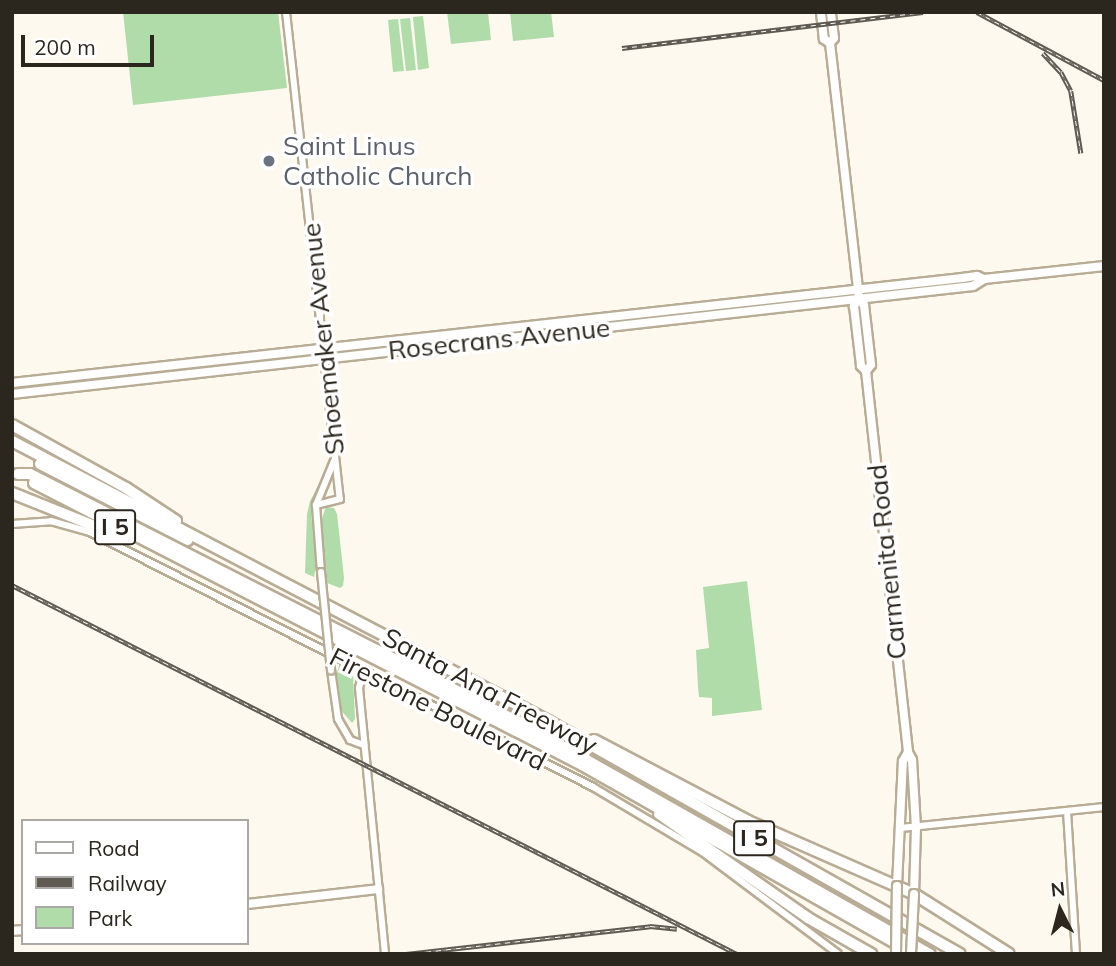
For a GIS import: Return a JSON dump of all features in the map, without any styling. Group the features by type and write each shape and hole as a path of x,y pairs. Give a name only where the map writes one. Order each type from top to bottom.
{"highway":[{"path":"12,425 126,488 172,517 186,532"},
{"name":"Santa Ana Freeway","path":"12,441 548,721 960,954"},
{"path":"25,448 37,462 60,475 545,727 947,954"},
{"path":"15,472 30,474 543,735 930,954"},
{"name":"Santa Ana Freeway","path":"15,472 214,578 582,765 913,954"},
{"path":"12,493 88,521 163,558 214,578"},
{"path":"548,721 611,747 748,821 914,894 1009,954"},
{"path":"582,765 661,815 808,918 871,954"}],"main road":[{"name":"Carmenita Road","path":"821,12 824,38 830,43 858,294 864,305 871,365 866,371 908,752 912,760 916,827 913,954"},
{"name":"Carmenita Road","path":"830,43 834,38 831,12"},
{"name":"Rosecrans Avenue","path":"12,394 107,378 963,282 977,276 984,279 1104,266"},
{"name":"Rosecrans Avenue","path":"15,382 83,381"},
{"name":"Carmenita Road","path":"896,954 903,761 908,752"},
{"path":"248,904 378,889"}],"street":[{"name":"Shoemaker Avenue","path":"286,12 340,499 316,505"},
{"path":"335,456 316,505 321,572 337,715 350,740 364,745"},
{"name":"Firestone Boulevard","path":"12,524 51,521 90,532 653,821 701,851 838,954"},
{"path":"363,671 359,683 385,954"},
{"path":"349,735 363,733"},
{"path":"901,828 1104,807"},
{"path":"1067,811 1076,954"}],"green space":[{"path":"123,12 278,12 287,88 133,105"},
{"path":"447,12 488,12 491,40 451,44"},
{"path":"510,12 551,12 554,37 513,41"},
{"path":"423,16 429,68 418,70 413,17"},
{"path":"410,18 416,70 406,71 400,19"},
{"path":"398,19 404,71 393,72 388,20"},
{"path":"326,471 311,512 316,566 314,577 305,573 307,514 310,501"},
{"path":"326,507 334,508 337,514 344,578 340,588 327,583 321,520"},
{"path":"747,581 762,710 712,716 712,698 699,697 698,687 696,650 709,648 703,587"},
{"path":"340,663 353,674 355,719 352,723 339,708 336,675"}],"railway":[{"path":"622,48 923,12"},
{"path":"977,12 1104,80"},
{"path":"1043,53 1061,72 1071,91 1081,153"},
{"path":"12,585 737,954"},
{"path":"406,954 650,926 677,929"}],"place":[{"name":"Saint Linus Catholic Church","path":"269,161"}]}
